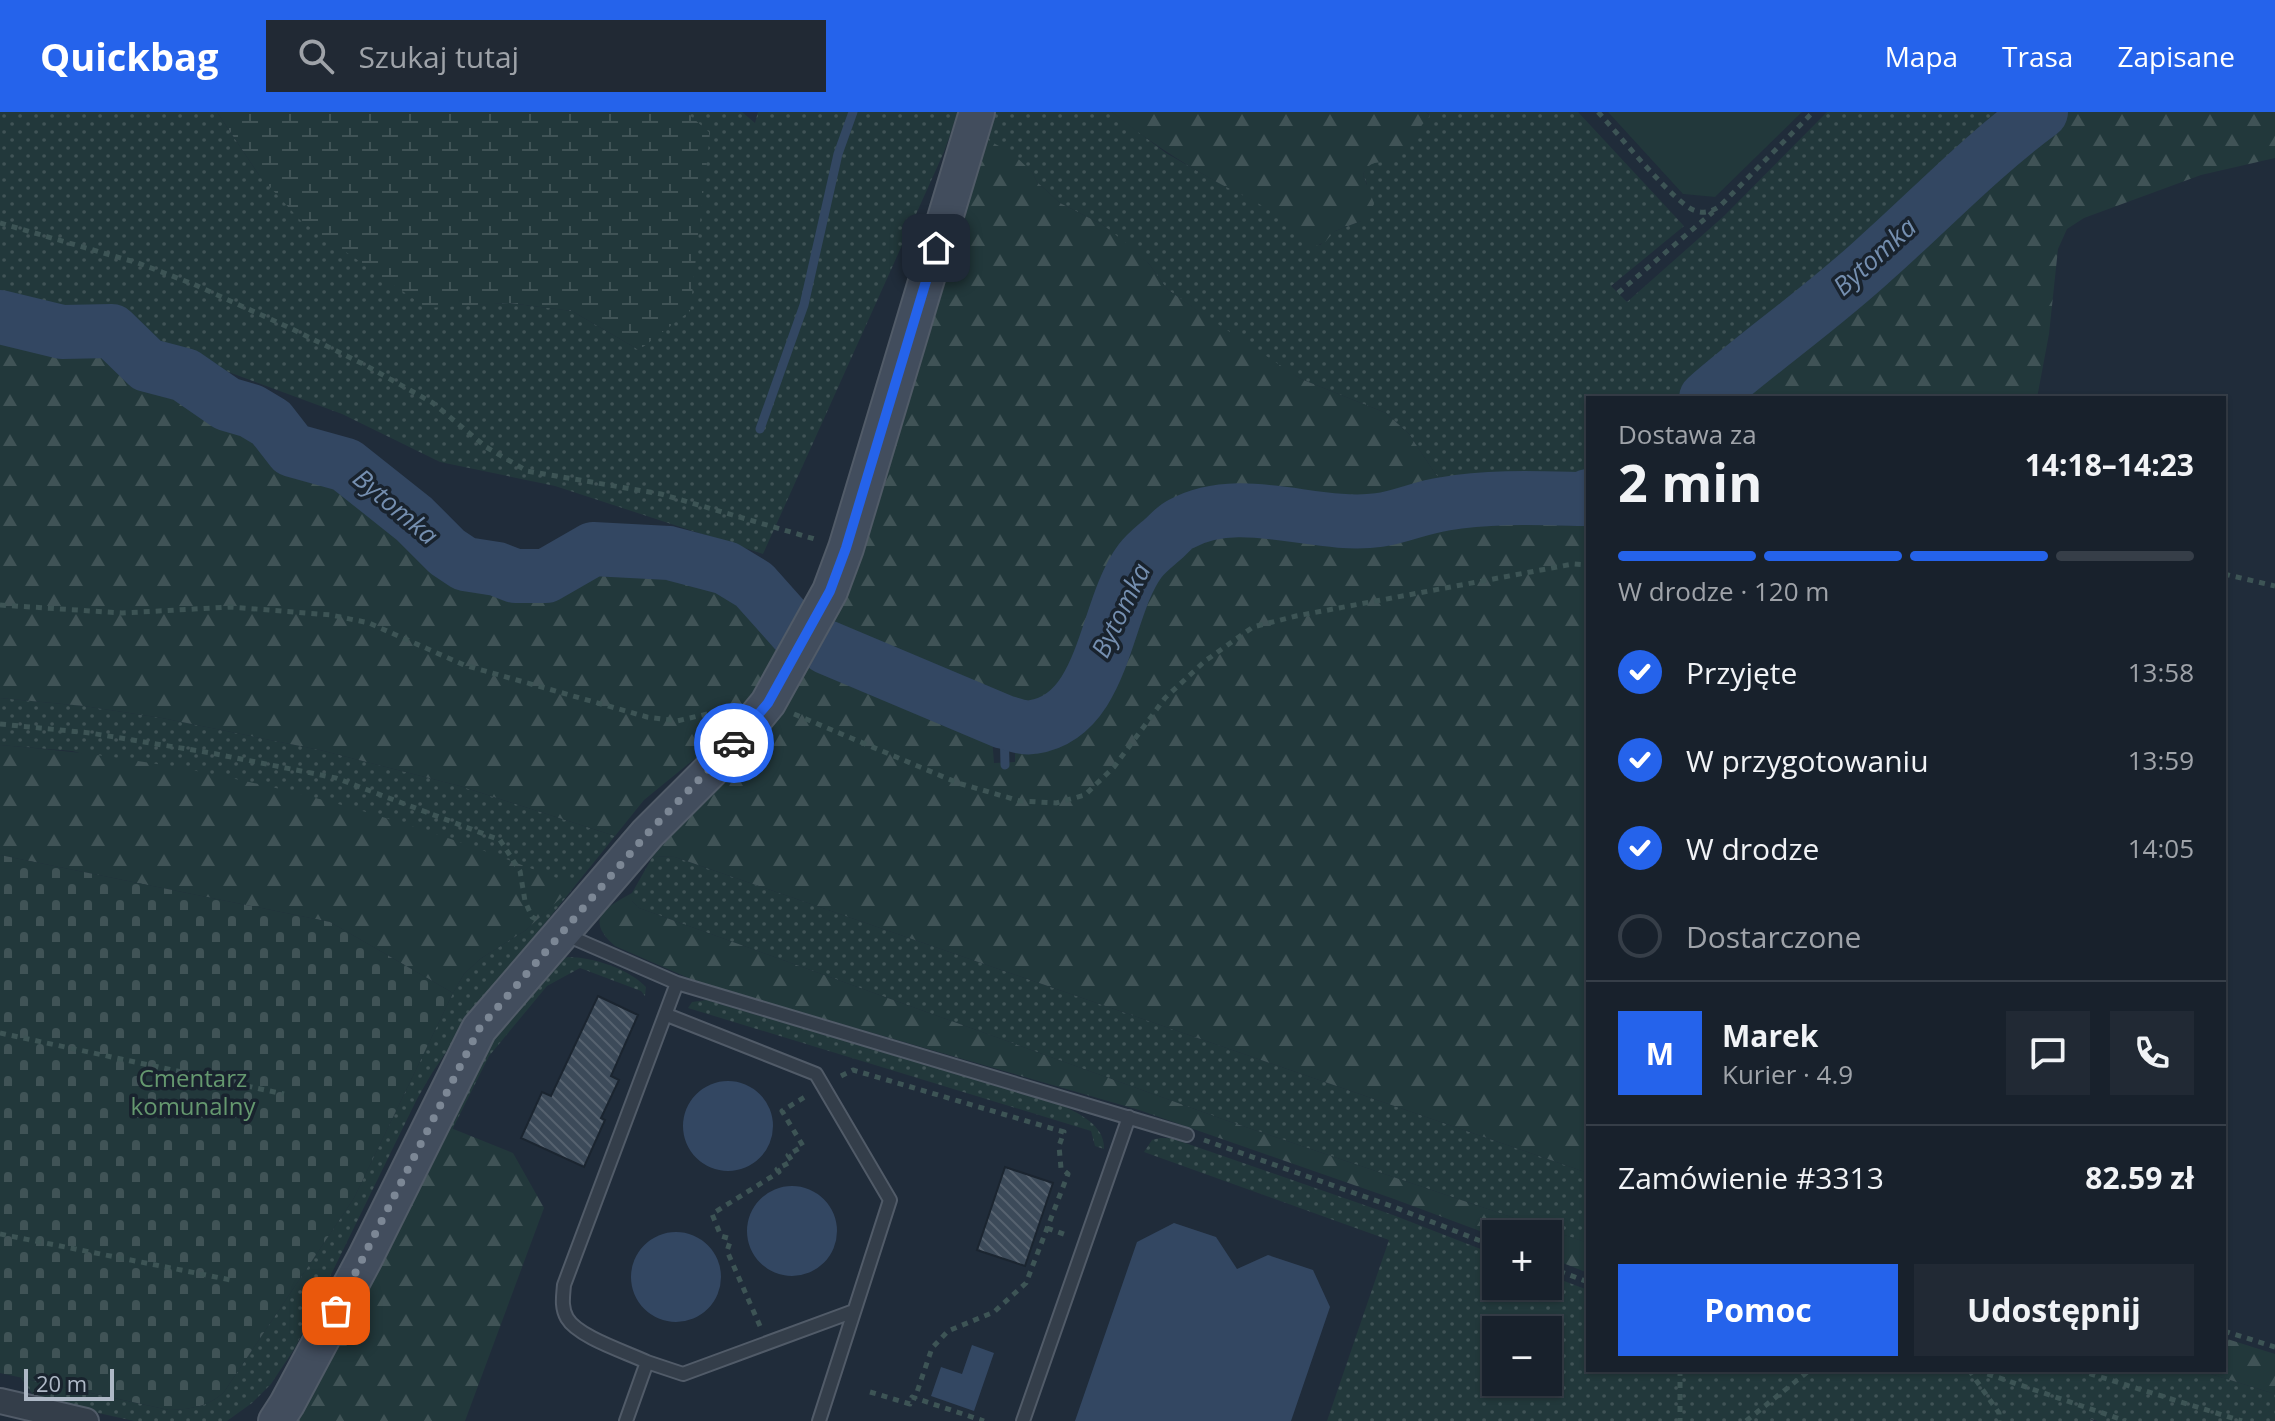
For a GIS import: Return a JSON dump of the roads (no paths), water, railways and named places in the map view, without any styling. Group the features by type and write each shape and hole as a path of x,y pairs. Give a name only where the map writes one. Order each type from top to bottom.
{"street":[{"path":"276,1421 365,1258 479,1029 647,834 720,761 768,703 830,591 846,548 977,112"},
{"path":"0,1401 86,1421"}],"lane":[{"path":"561,933 677,983 1187,1135"},
{"path":"677,983 564,1285 562,1305 568,1320 582,1332 647,1362 683,1374 854,1311"},
{"path":"667,1015 816,1074 890,1200 819,1421"},
{"path":"1023,1421 1129,1117"},
{"path":"626,1421 647,1362"}],"water":[{"path":"728,1081 745,1084 760,1094 770,1109 773,1126 770,1143 760,1158 745,1168 728,1171 711,1168 696,1158 686,1143 683,1126 686,1109 696,1094 711,1084"},
{"path":"792,1186 809,1189 824,1199 834,1214 837,1231 834,1248 824,1263 809,1273 792,1276 775,1273 760,1263 750,1248 747,1231 750,1214 760,1199 775,1189"},
{"path":"1174,1223 1216,1237 1237,1269 1268,1255 1313,1270 1330,1307 1291,1421 1075,1421 1137,1242"},
{"path":"676,1232 693,1235 708,1245 718,1260 721,1277 718,1294 708,1309 693,1319 676,1322 659,1319 644,1309 634,1294 631,1277 634,1260 644,1245 659,1235"},
{"path":"972,1345 994,1353 974,1411 931,1396 941,1367 962,1374"}],"waterway":[{"path":"760,429 804,305 838,154 853,112"},
{"name":"Bytomka","path":"1708,396 1813,312 2041,112"},
{"name":"Bytomka","path":"0,317 62,332 112,331 147,365 185,375 227,404 251,411 271,423 292,450 346,465 465,564 497,569 515,576 546,576 593,549 669,553 726,568 754,585 795,631"},
{"name":"Bytomka","path":"826,647 1004,722 1033,727 1057,719 1075,703 1100,658 1128,581 1148,552 1181,524 1204,515 1228,511 1355,521 1387,519 1461,501 1586,497"},
{"path":"1004,722 1005,765"}],"park label":[{"name":"Cmentarz komunalny","path":"193,1091"}]}
